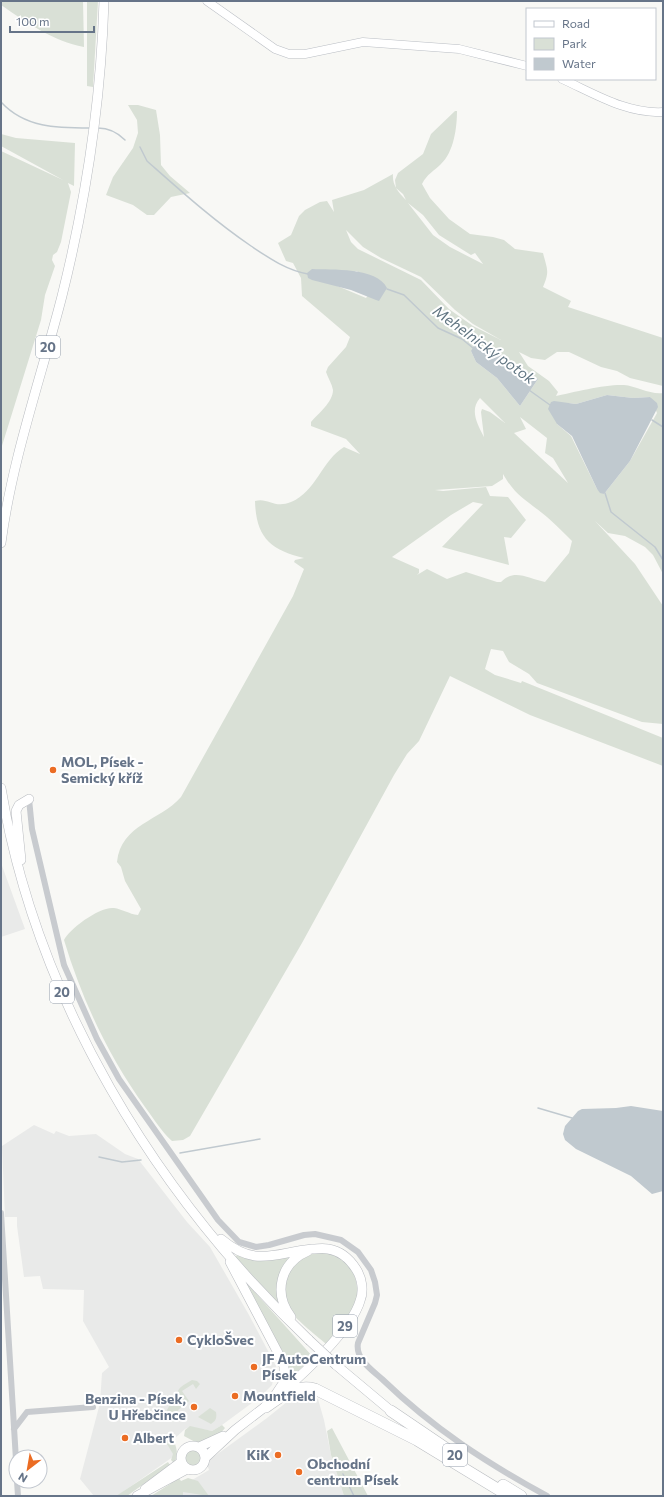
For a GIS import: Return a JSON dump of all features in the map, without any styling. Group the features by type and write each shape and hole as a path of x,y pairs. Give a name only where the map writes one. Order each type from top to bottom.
{"highway":[{"path":"266,1407 296,1388 305,1386 315,1389 418,1440 455,1462"},
{"name":"20","path":"391,1411 455,1462 509,1496"},
{"name":"20","path":"391,1411 459,1457 521,1496"}],"main road":[{"name":"20","path":"1,543 20,447 71,260 91,151 98,98 104,1"},
{"name":"20","path":"1,788 9,830 23,881 51,966 84,1040 145,1144 219,1244 267,1298 309,1340 391,1411"},
{"path":"23,881 16,810 19,805 29,799"},
{"path":"191,1208 221,1239 244,1255 261,1257 313,1249"},
{"path":"219,1244 271,1338 284,1366 284,1382 266,1407"},
{"name":"29","path":"205,1458 235,1430 266,1407 299,1378 329,1346 350,1320 360,1302 362,1282 358,1272 349,1259 336,1251 320,1248 313,1249"},
{"path":"309,1340 283,1303 282,1283 284,1273 294,1260 313,1249"},
{"name":"29","path":"199,1447 211,1443 235,1430"},
{"path":"192,1446 199,1447 204,1452 205,1458 204,1465 193,1471 184,1465 180,1455 184,1449 192,1446"},
{"path":"138,1496 154,1481 184,1465"}],"street":[{"path":"207,1 275,49 289,54 305,54 363,42 459,49 526,66"},
{"path":"564,80 627,108 647,113 663,112"},
{"path":"29,799 32,829 64,965 76,994 119,1079 218,1220 239,1242 248,1246 269,1245 304,1235 316,1234 341,1240 358,1252 371,1270 377,1295 358,1343 358,1350 361,1358 397,1394 455,1442 547,1496"},
{"path":"1,1213 15,1449"},
{"path":"14,1429 27,1412 93,1407"}],"shaded area":[{"path":"1,863 25,929 1,937"},
{"path":"34,1125 54,1134 56,1131 69,1136 96,1134 125,1154 138,1159 187,1222 210,1247 276,1366 272,1385 260,1397 212,1431 190,1427 185,1429 173,1440 177,1454 117,1496 94,1496 80,1479 100,1403 102,1373 109,1367 83,1321 84,1290 43,1289 40,1276 24,1277 17,1217 5,1217 2,1146"},
{"path":"298,1393 306,1394 318,1399 331,1455 344,1496 165,1496 209,1470 207,1464 211,1457 212,1458 267,1418"}],"green space":[{"path":"1,1 83,1 84,47 51,36 1,5"},
{"path":"87,1 98,1 93,87 87,86"},
{"path":"128,105 138,105 156,110 160,135 161,165 170,176 190,193 171,197 154,215 147,215 133,205 106,195 113,177 133,148 138,133 137,120"},
{"path":"455,111 457,111 454,139 449,153 441,164 428,175 422,184 430,198 449,219 470,234 504,240 515,249 543,253 547,273 543,287 571,301 568,307 663,338 663,386 630,378 617,371 601,367 569,352 557,352 545,360 531,358 519,352 528,366 549,381 558,392 556,396 617,385 629,386 654,393 663,393 663,574 653,555 645,547 625,536 608,533 595,521 635,564 663,606 663,724 642,722 537,683 529,674 509,662 503,651 491,649 485,669 495,675 521,683 522,681 663,738 663,766 530,715 450,676 419,741 407,754 394,775 302,943 190,1136 183,1140 172,1141 164,1133 132,1088 108,1048 79,984 64,940 72,930 86,919 93,914 108,908 120,909 138,915 141,909 125,881 121,867 117,862 120,849 133,831 163,812 181,797 293,596 304,569 294,562 295,560 304,558 282,551 267,540 258,524 255,501 264,500 276,504 291,502 307,491 330,460 344,447 360,454 346,439 311,426 311,422 325,408 331,399 333,390 326,372 328,367 346,347 350,337 302,296 301,278 293,263 286,261 278,243 291,235 299,216 305,210 320,202 327,201 334,212 332,200 364,190 393,174 396,188 395,180 398,173 423,154 431,134","holes":["396,188 403,194 406,200","408,203 423,215 439,235 471,255 475,253 483,264 450,247 433,235","346,230 363,247 381,258 421,277 455,310 473,324 501,340 473,326 449,309 421,280 358,249 351,242","356,271 379,280 366,298 335,285","489,350 538,379 520,406 497,378 476,362 471,351","607,395 633,398 650,397 657,413 630,461 604,494 597,489 571,436 557,424 569,403 576,404","480,398 505,423 490,412 482,409 481,412 484,437 479,428 475,407","520,417 547,438 545,453 553,458 568,483 514,433 526,429","503,474 508,482 523,498 547,517 572,541 569,553 545,582 516,575 506,578 501,582 497,582 466,572 447,579 427,569 417,575 419,573 419,569 392,557 451,515 473,502 483,504 442,547 509,565 504,537 511,538 526,520 508,497 490,496 486,487 443,491 435,490 492,486 503,479"]},
{"path":"1,134 16,138 75,143 74,186 68,183 71,192 61,242 57,252 53,255 52,260 55,266 45,295 41,320 1,449 1,151 63,180 1,146"},
{"path":"317,1253 333,1253 340,1256 354,1274 357,1290 355,1304 345,1320 326,1344 291,1312 286,1301 285,1294 286,1279 292,1266 302,1257"},
{"path":"237,1255 256,1261 289,1257 279,1279 278,1303 235,1257"},
{"path":"243,1279 313,1357 289,1379 288,1372"},
{"path":"192,1380 197,1381 200,1384 196,1389 193,1384 182,1391 189,1401 187,1403 185,1400 180,1403 182,1407 178,1410 181,1418 185,1415 184,1418 179,1421 169,1422 165,1415 172,1400 181,1387"},
{"path":"210,1408 216,1412 216,1418 211,1424 198,1417"},
{"path":"222,1425 225,1428 219,1435 197,1443 184,1436 185,1430 190,1426 212,1431"},
{"path":"332,1428 368,1496 344,1496 331,1455 327,1431"},
{"path":"164,1434 167,1434 175,1443 177,1456 174,1463 171,1460 173,1454 167,1444 164,1445 161,1438"},
{"path":"193,1450 199,1452 201,1458 199,1464 193,1466 187,1464 185,1458 187,1452"},
{"path":"168,1462 170,1465 127,1496 116,1496"},
{"path":"178,1477 181,1481 188,1478 198,1481 209,1496 183,1492 183,1495 151,1496"}],"water":[{"path":"312,269 341,270 364,273 374,276 382,281 387,288 379,301 351,290 312,280 308,278 307,273"},
{"path":"474,346 500,355 538,379 520,406 497,378 476,362 471,351"},
{"path":"607,395 633,398 650,397 657,403 658,407 630,461 604,494 600,493 597,489 572,436 557,424 548,409 551,402 554,401 576,404"},
{"path":"631,1106 663,1111 663,1191 652,1194 631,1176 576,1149 565,1140 563,1134 565,1126 578,1111 582,1109"}],"waterway":[{"name":"Mehelnický potok","path":"1,102 10,111 31,122 54,127 90,128"},
{"name":"Mehelnický potok","path":"98,128 113,131 125,140"},
{"name":"Mehelnický potok","path":"140,147 147,161 224,226 264,255 292,270 308,274"},
{"name":"Mehelnický potok","path":"387,289 404,295 438,328 462,339 473,348"},
{"name":"Mehelnický potok","path":"529,390 550,405"},
{"path":"652,420 663,427"},
{"name":"Mehelnický potok","path":"605,493 611,512 655,547 663,560"},
{"path":"538,1108 572,1118"},
{"path":"180,1153 260,1139"},
{"path":"99,1157 122,1162 141,1160"},
{"path":"343,1474 354,1496"}],"place":[{"name":"MOL, Písek - Semický kříž","path":"53,770"},
{"name":"CykloŠvec","path":"179,1340"},
{"name":"JF AutoCentrum Písek","path":"254,1367"},
{"name":"Mountfield","path":"235,1396"},
{"name":"Benzina - Písek, U Hřebčince","path":"194,1407"},
{"name":"Albert","path":"125,1438"},
{"name":"KiK","path":"278,1455"},
{"name":"Obchodní centrum Písek","path":"299,1472"}]}
